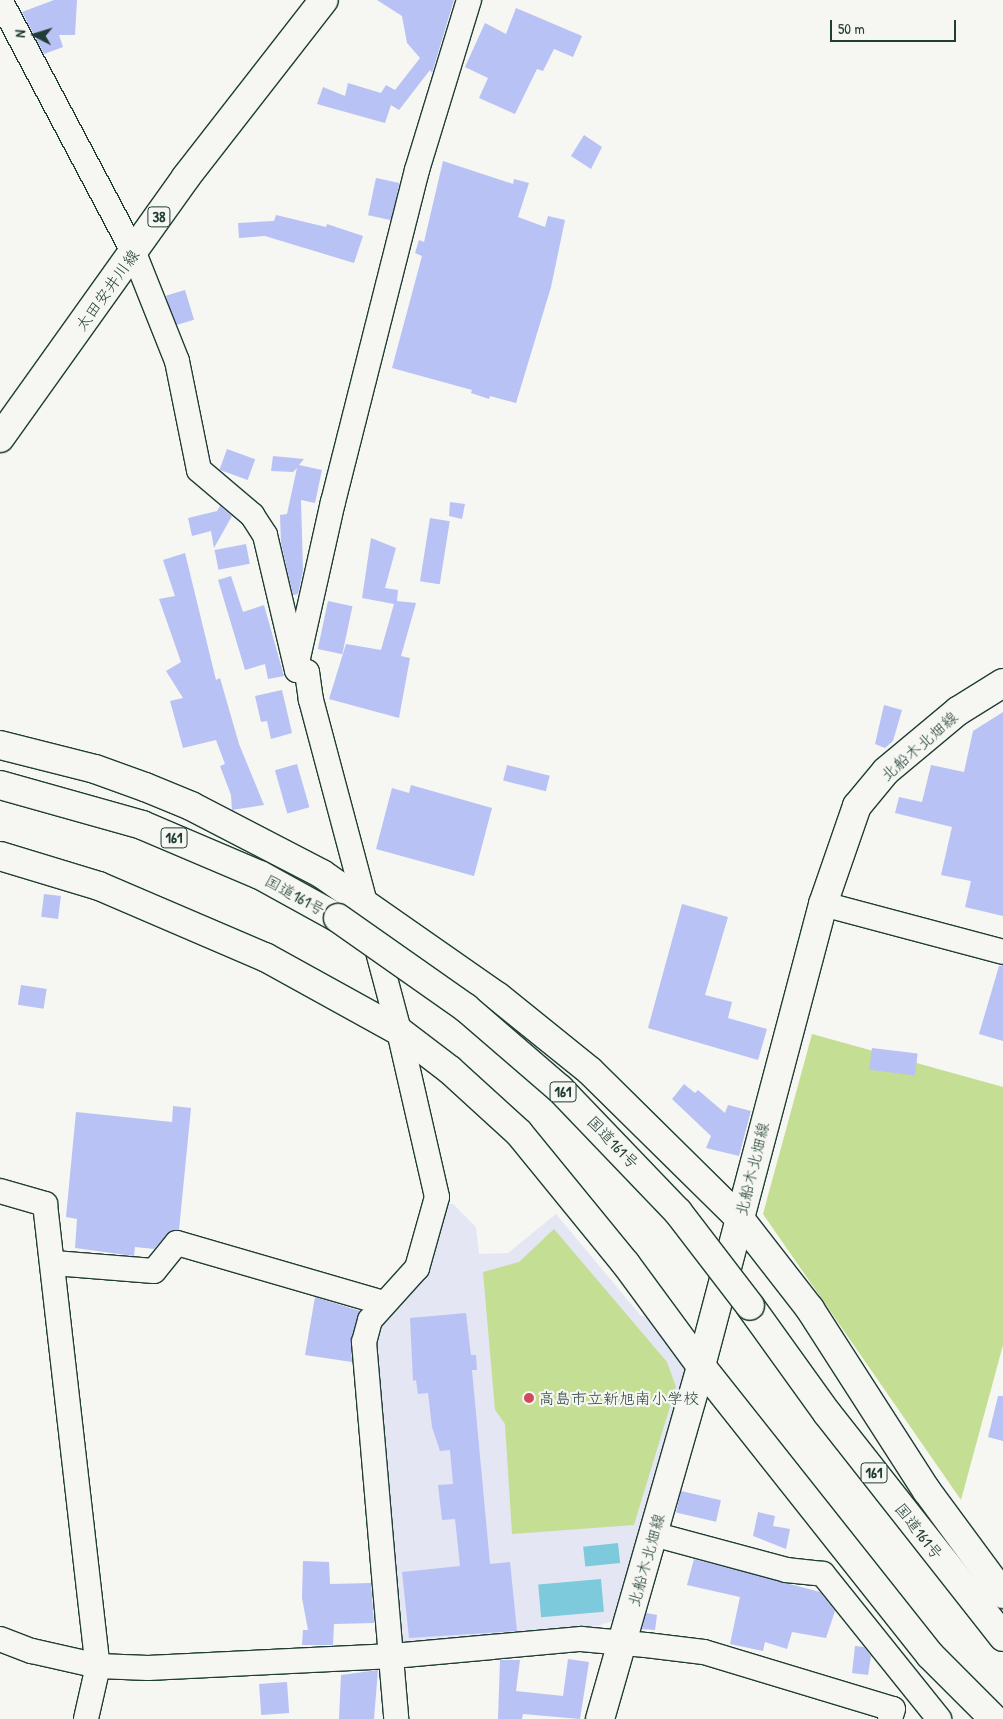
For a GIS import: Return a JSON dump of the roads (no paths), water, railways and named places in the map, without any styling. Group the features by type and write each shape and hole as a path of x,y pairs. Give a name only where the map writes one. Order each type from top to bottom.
{"main road":[{"name":"太田安井川線","path":"0,438 134,253 186,177 324,0"},
{"name":"北船木北畑線","path":"600,1719 701,1366 823,904 857,806 886,771 958,711 1003,683"},
{"path":"0,745 95,769 191,806 290,856 364,900 497,996 590,1072 740,1219 810,1309 927,1492 1003,1594"},
{"name":"国道161号","path":"0,785 142,825 260,876 338,918 466,1008 560,1089 678,1212 750,1306 827,1413 1003,1637"},
{"path":"0,856 99,886 212,932 265,956 399,1031 519,1133 626,1264 701,1366 930,1654 994,1719"}],"street":[{"path":"0,0 134,253 177,361 199,470 252,515 265,535 297,670"},
{"path":"297,670 300,643 333,502 415,180 470,0"},
{"path":"297,670 307,672 311,700 399,1031 437,1197 418,1268 383,1303 370,1320 364,1342 393,1656 396,1719"},
{"path":"823,904 1003,952"},
{"path":"0,1191 46,1204 98,1666 86,1719"},
{"path":"54,1263 154,1271 177,1243 383,1303"},
{"path":"653,1534 786,1570 823,1574 940,1719"},
{"path":"0,1639 32,1651 98,1666 188,1668 393,1656 581,1640 704,1652 893,1709 890,1719"}],"water":[{"path":"618,1543 620,1563 585,1567 583,1547"},
{"path":"601,1579 604,1612 541,1617 538,1584"}],"place":[{"name":"高島市立新旭南小学校","path":"529,1398"}]}
